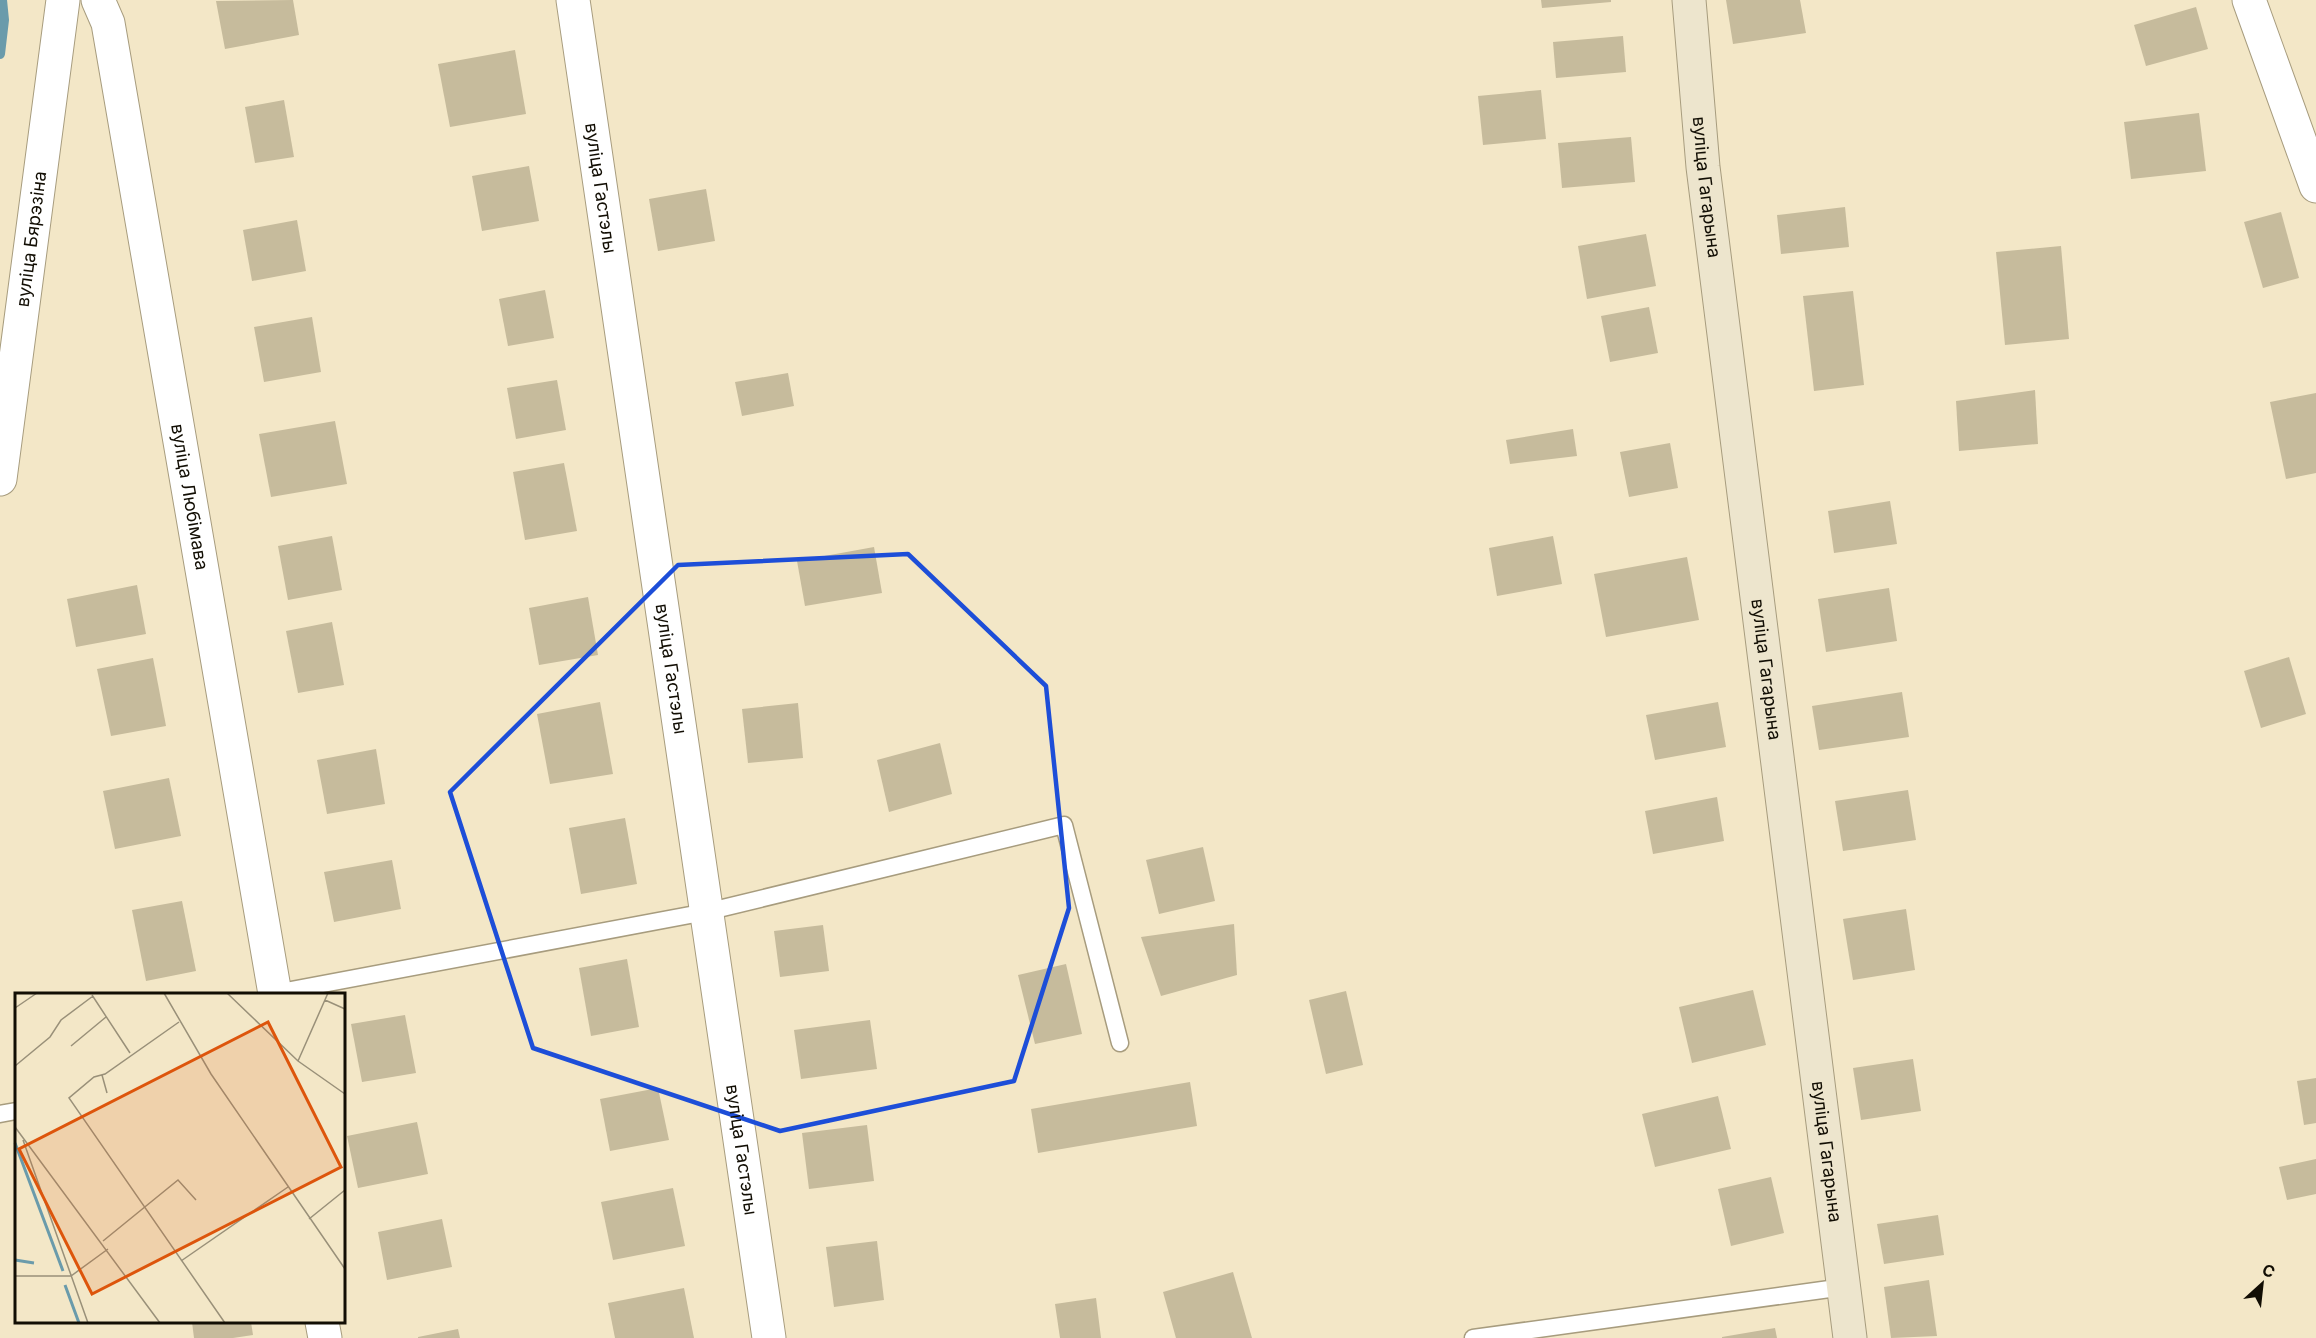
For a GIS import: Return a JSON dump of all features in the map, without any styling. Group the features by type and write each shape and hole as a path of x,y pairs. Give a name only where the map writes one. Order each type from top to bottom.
{"street":[{"name":"вуліца Бярэзіна","path":"0,479 63,0"},
{"name":"вуліца Любімава","path":"98,0 108,23 275,993"},
{"name":"вуліца Гастэлы","path":"573,0 769,1338"},
{"name":"вуліца Гагарына","path":"1689,0 1703,167 1850,1338"},
{"path":"2249,0 2316,186"},
{"path":"322,1323 325,1338"}],"lane":[{"path":"280,993 706,912 1064,825 1120,1043"},
{"path":"0,1114 15,1111"},
{"path":"1473,1338 1844,1287"}],"highlighted area":[{"path":"908,554 1046,686 1069,908 1014,1081 780,1131 533,1048 450,792 678,565"}],"building":[{"path":"293,0 299,35 225,49 216,1"},
{"path":"1541,0 1611,0 1611,2 1542,8"},
{"path":"1726,0 1800,0 1806,33 1733,44"},
{"path":"2196,7 2208,49 2146,66 2134,25"},
{"path":"1623,36 1626,72 1556,78 1553,42"},
{"path":"515,50 526,114 450,127 438,64"},
{"path":"1541,90 1546,139 1483,145 1478,96"},
{"path":"284,100 294,157 255,163 245,107"},
{"path":"2199,113 2206,171 2131,179 2124,122"},
{"path":"1631,137 1635,182 1562,188 1558,143"},
{"path":"529,166 539,221 482,231 472,176"},
{"path":"706,189 715,241 658,251 649,199"},
{"path":"1845,207 1849,247 1781,254 1777,215"},
{"path":"2281,212 2299,278 2263,288 2244,222"},
{"path":"297,220 306,271 252,281 243,230"},
{"path":"1646,234 1656,286 1587,299 1578,246"},
{"path":"2061,246 2069,339 2005,345 1996,252"},
{"path":"545,290 554,338 508,346 499,299"},
{"path":"1853,291 1864,385 1814,391 1803,296"},
{"path":"1649,307 1658,353 1610,362 1601,316"},
{"path":"312,317 321,372 264,382 254,327"},
{"path":"788,373 794,406 742,416 735,382"},
{"path":"557,380 566,430 516,439 507,388"},
{"path":"2035,390 2038,444 1959,451 1956,401"},
{"path":"2316,393 2316,473 2286,479 2270,402"},
{"path":"335,421 347,484 271,497 259,434"},
{"path":"1573,429 1577,456 1510,464 1506,440"},
{"path":"1670,443 1678,488 1629,497 1620,452"},
{"path":"564,463 577,531 525,540 513,472"},
{"path":"1890,501 1897,544 1834,553 1828,511"},
{"path":"332,536 342,590 288,600 278,546"},
{"path":"1553,536 1562,584 1497,596 1489,548"},
{"path":"874,547 882,593 805,606 797,561"},
{"path":"1687,557 1699,620 1606,637 1594,574"},
{"path":"137,585 146,634 76,647 67,599"},
{"path":"1889,588 1897,641 1826,652 1818,599"},
{"path":"588,597 598,655 539,665 529,608"},
{"path":"332,622 344,685 298,693 286,631"},
{"path":"2289,657 2306,714 2261,728 2244,671"},
{"path":"153,658 166,726 111,736 97,669"},
{"path":"1902,692 1909,737 1819,750 1812,706"},
{"path":"600,702 613,774 550,784 537,714"},
{"path":"1718,702 1726,747 1655,760 1646,715"},
{"path":"798,703 803,758 748,763 742,709"},
{"path":"940,743 952,794 889,812 877,760"},
{"path":"376,749 385,804 327,814 317,760"},
{"path":"169,778 181,836 115,849 103,791"},
{"path":"1908,790 1916,840 1843,851 1835,801"},
{"path":"1717,797 1724,841 1653,854 1645,811"},
{"path":"625,818 637,884 581,894 569,828"},
{"path":"1203,847 1215,901 1159,914 1146,860"},
{"path":"392,860 401,909 334,922 324,872"},
{"path":"182,901 196,971 146,981 132,910"},
{"path":"1906,909 1915,970 1853,980 1843,919"},
{"path":"1234,924 1237,975 1161,996 1141,937"},
{"path":"823,925 829,971 780,977 774,931"},
{"path":"627,959 639,1027 591,1036 579,968"},
{"path":"1066,964 1082,1034 1035,1044 1018,975"},
{"path":"1753,990 1766,1045 1692,1063 1679,1007"},
{"path":"1346,991 1363,1065 1326,1074 1309,1000"},
{"path":"405,1015 416,1073 362,1082 351,1024"},
{"path":"870,1020 877,1069 801,1079 794,1030"},
{"path":"1913,1059 1921,1111 1861,1120 1853,1068"},
{"path":"2316,1078 2316,1123 2304,1125 2297,1081"},
{"path":"1190,1082 1197,1126 1038,1153 1031,1109"},
{"path":"658,1088 669,1140 610,1151 600,1099"},
{"path":"1718,1096 1731,1149 1655,1167 1642,1114"},
{"path":"417,1122 428,1174 358,1188 347,1136"},
{"path":"867,1125 874,1181 809,1189 802,1133"},
{"path":"2316,1159 2316,1194 2287,1200 2279,1167"},
{"path":"1771,1177 1784,1233 1731,1246 1718,1189"},
{"path":"673,1188 685,1246 613,1260 601,1202"},
{"path":"1938,1215 1944,1255 1884,1264 1877,1224"},
{"path":"442,1219 452,1267 387,1280 378,1232"},
{"path":"877,1241 884,1300 834,1307 826,1247"},
{"path":"1233,1272 1252,1338 1176,1338 1163,1292"},
{"path":"1929,1280 1937,1336 1891,1338 1884,1287"},
{"path":"684,1288 694,1338 615,1338 608,1303"},
{"path":"1096,1298 1101,1338 1060,1338 1055,1304"},
{"path":"192,1323 251,1323 253,1335 233,1338 194,1338"},
{"path":"1775,1328 1777,1338 1722,1338 1722,1337"},
{"path":"458,1329 460,1338 418,1338 418,1337"}],"waterway":[{"path":"0,54 4,20 2,0"}]}
